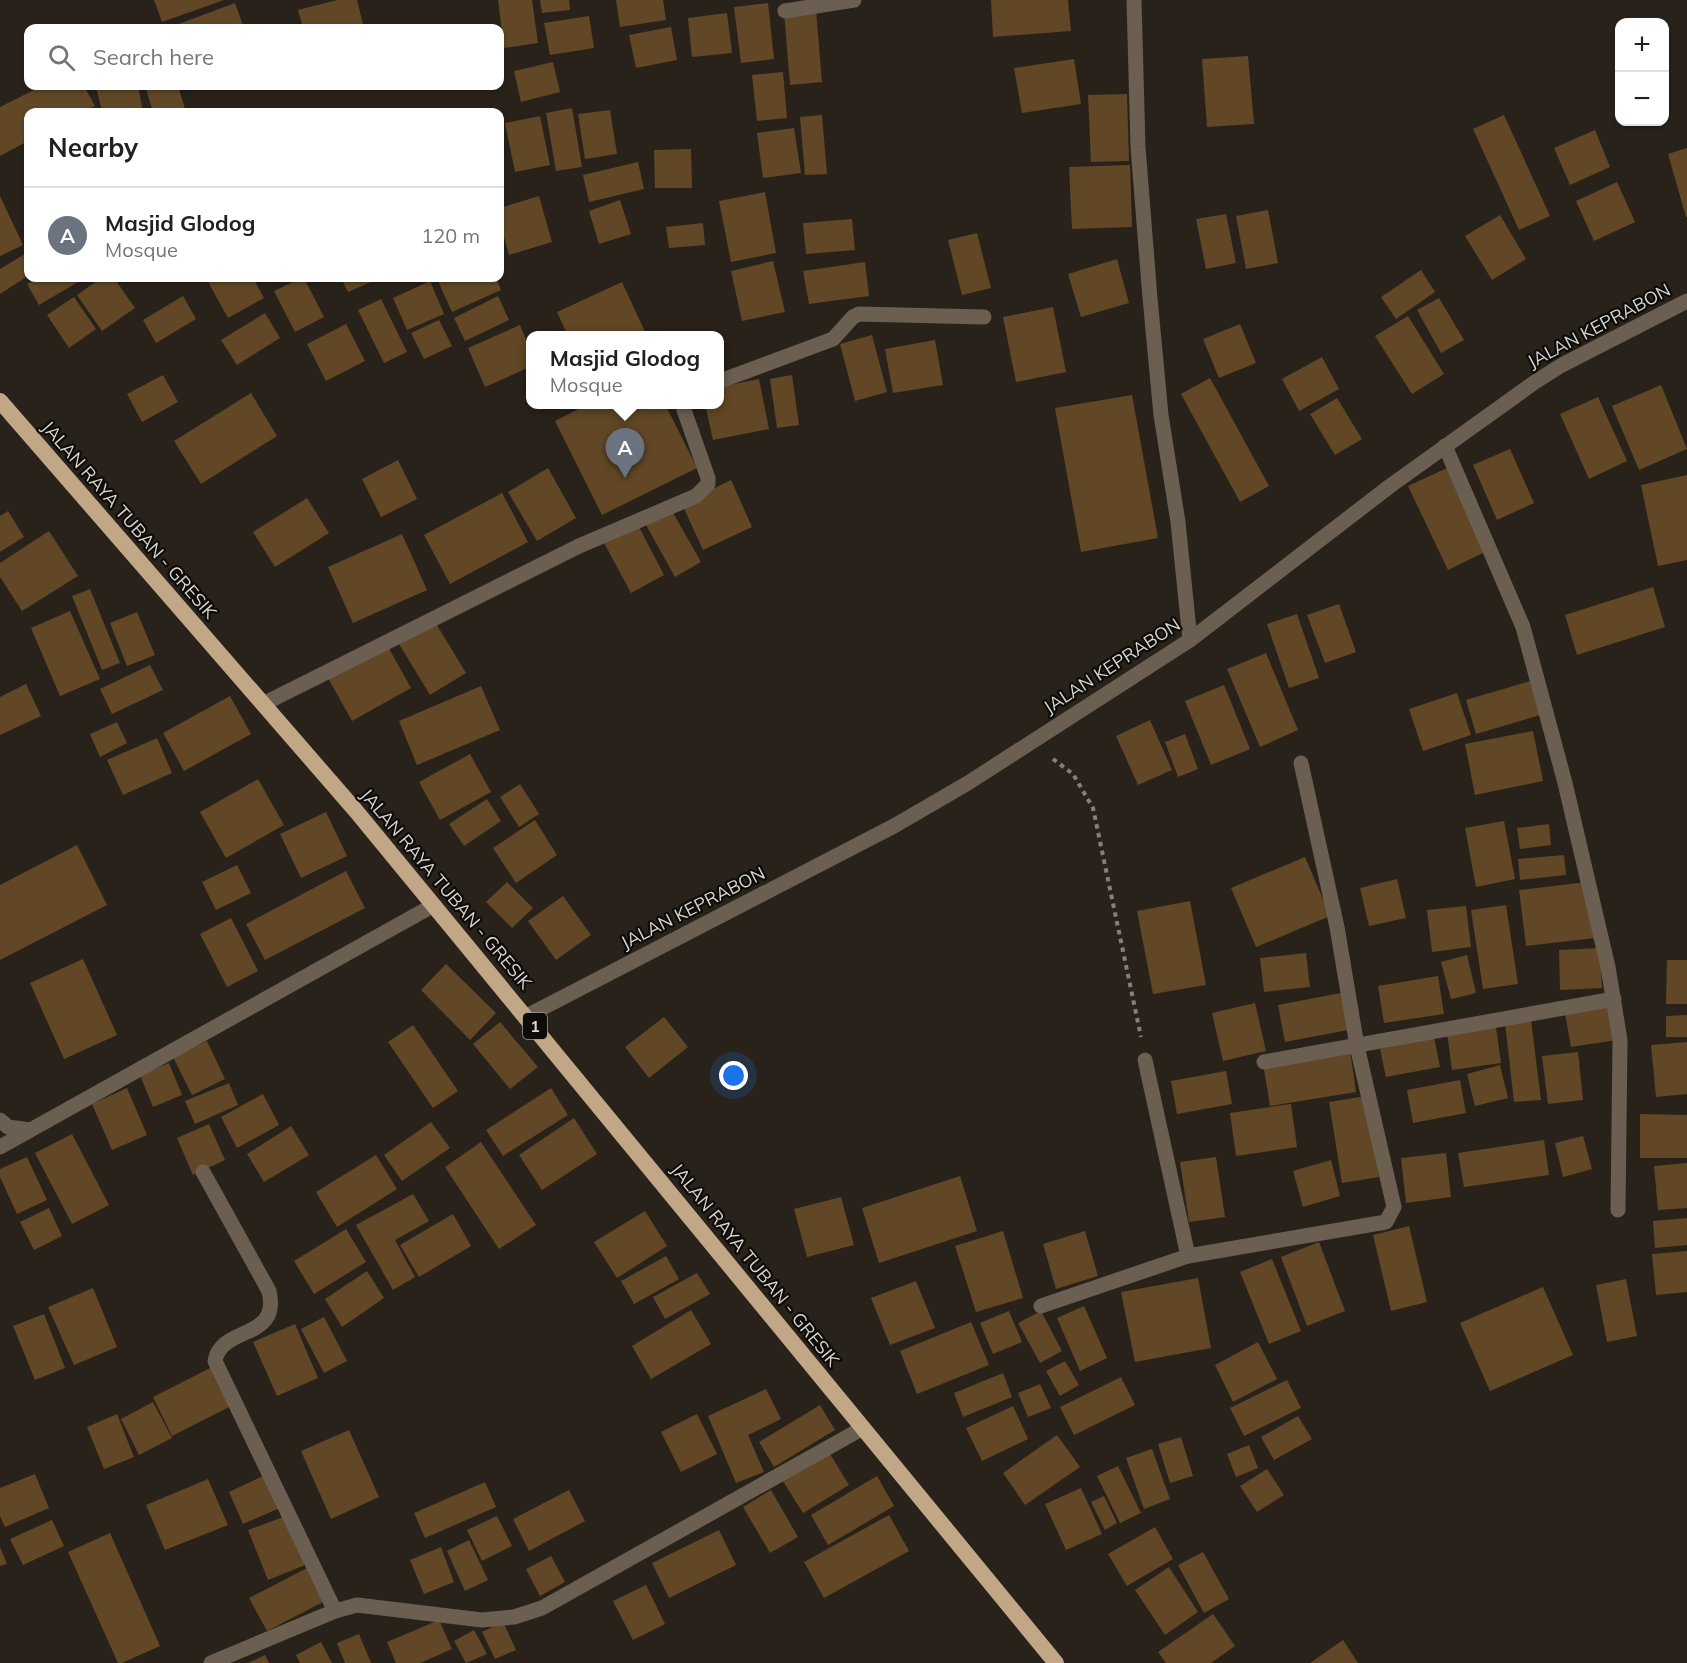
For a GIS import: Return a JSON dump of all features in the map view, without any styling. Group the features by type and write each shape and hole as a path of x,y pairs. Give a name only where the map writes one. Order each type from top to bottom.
{"highway":[{"name":"JALAN RAYA TUBAN - GRESIK","path":"0,401 263,704 527,1016 1056,1663"}],"street":[{"path":"785,11 854,0"},
{"path":"1134,0 1138,147 1150,298 1161,415 1178,522 1190,640"},
{"name":"JALAN KEPRABON","path":"527,1016 894,826 968,783 1190,640 1445,446 1562,365 1687,300"},
{"path":"724,380 833,339 852,317 859,314 984,317"},
{"path":"263,704 579,546 696,496 708,484 708,478 684,409"},
{"path":"1445,446 1522,627 1565,783 1614,999 1620,1040 1618,1210"},
{"path":"1041,1306 1188,1256 1386,1222 1392,1215 1394,1207 1386,1165 1357,1046 1337,927 1301,763"},
{"path":"0,1148 434,905"},
{"path":"1264,1062 1614,999"},
{"path":"1145,1060 1188,1256"},
{"path":"0,1120 8,1127 30,1131"},
{"path":"203,1172 269,1291 273,1307 270,1316 260,1325 220,1347 215,1362 335,1611"},
{"path":"211,1663 335,1611 357,1605 374,1605 482,1620 514,1617 542,1608 863,1428"}],"path":[{"path":"1032,741 1073,774 1093,808 1145,1060"}],"building":[{"path":"154,0 224,0 162,22"},
{"path":"337,0 357,0 363,24 302,24 298,10"},
{"path":"498,0 532,0 538,43 504,48 504,24 501,24"},
{"path":"540,0 569,0 570,10 542,13"},
{"path":"616,0 663,0 666,20 620,27"},
{"path":"991,0 1068,0 1071,31 993,37"},
{"path":"235,3 243,24 179,24"},
{"path":"768,3 774,59 741,63 734,7"},
{"path":"816,10 822,82 790,85 784,12"},
{"path":"727,13 732,53 692,57 688,18"},
{"path":"589,16 594,48 550,55 544,23"},
{"path":"671,27 677,60 636,68 629,35"},
{"path":"1248,56 1254,124 1207,127 1202,59"},
{"path":"1074,59 1081,104 1022,113 1014,68"},
{"path":"553,62 560,92 521,102 514,71"},
{"path":"783,72 787,118 757,121 752,75"},
{"path":"34,90 86,90 95,106 91,108 24,108 24,143 0,156 0,107"},
{"path":"97,90 139,90 142,108 101,108"},
{"path":"146,90 179,90 185,108 152,108"},
{"path":"1127,94 1129,161 1091,162 1088,95"},
{"path":"572,108 582,167 556,171 546,113"},
{"path":"610,110 617,154 585,159 578,114"},
{"path":"822,115 827,174 805,175 800,117"},
{"path":"1504,115 1550,216 1519,230 1473,129"},
{"path":"540,116 550,165 515,172 505,123"},
{"path":"794,128 801,173 763,178 757,133"},
{"path":"1595,130 1610,167 1570,185 1554,148"},
{"path":"1687,148 1687,217 1686,217 1668,154"},
{"path":"691,149 692,188 655,188 654,150"},
{"path":"638,162 644,189 589,202 583,175"},
{"path":"1130,165 1132,227 1072,229 1069,167"},
{"path":"1617,182 1635,222 1594,241 1576,201"},
{"path":"765,192 776,253 731,262 719,201"},
{"path":"0,196 23,245 0,256"},
{"path":"539,196 552,242 509,255 504,237 504,207"},
{"path":"620,200 631,234 599,244 589,211"},
{"path":"1268,210 1278,263 1246,269 1236,216"},
{"path":"1226,214 1236,263 1206,269 1196,219"},
{"path":"1500,215 1526,259 1492,280 1465,236"},
{"path":"852,219 855,250 806,254 803,223"},
{"path":"703,223 705,245 669,248 666,227"},
{"path":"977,233 991,288 962,295 948,240"},
{"path":"24,254 24,279 0,294 0,269"},
{"path":"1117,259 1129,303 1081,317 1068,274"},
{"path":"773,261 785,312 742,321 731,271"},
{"path":"865,262 869,296 809,304 803,271"},
{"path":"1421,270 1435,292 1396,319 1381,297"},
{"path":"30,282 78,282 39,305 27,284"},
{"path":"95,282 117,282 135,308 102,331 77,295"},
{"path":"208,282 255,282 264,298 228,318"},
{"path":"293,282 306,282 324,317 295,332 274,291"},
{"path":"343,282 371,282 348,292"},
{"path":"430,282 444,314 407,330 393,298"},
{"path":"438,282 498,282 501,290 452,312"},
{"path":"622,282 645,331 566,331 557,312"},
{"path":"183,296 196,319 156,343 143,320"},
{"path":"498,296 509,320 465,341 454,318"},
{"path":"74,297 96,329 69,348 47,315"},
{"path":"1439,298 1464,340 1441,353 1417,310"},
{"path":"381,299 407,352 384,363 358,310"},
{"path":"1053,307 1066,372 1016,382 1003,317"},
{"path":"265,313 280,338 237,365 221,340"},
{"path":"1408,316 1444,374 1412,394 1375,336"},
{"path":"439,320 452,346 424,359 411,333"},
{"path":"346,324 365,361 326,381 307,344"},
{"path":"1240,324 1256,363 1219,378 1203,339"},
{"path":"520,325 526,339 526,369 485,387 468,348"},
{"path":"872,335 887,392 855,401 840,344"},
{"path":"935,340 943,385 893,393 885,349"},
{"path":"1322,357 1339,389 1299,411 1282,379"},
{"path":"163,375 178,402 142,422 127,394"},
{"path":"792,375 799,425 777,428 770,379"},
{"path":"1210,378 1269,486 1240,502 1181,394"},
{"path":"759,379 769,429 713,440 706,409 724,409 724,386"},
{"path":"1661,385 1687,449 1639,470 1612,406"},
{"path":"251,393 277,436 201,484 174,441"},
{"path":"1132,395 1158,538 1081,552 1055,408"},
{"path":"1598,397 1627,461 1589,479 1560,414"},
{"path":"1337,398 1362,439 1335,455 1310,414"},
{"path":"578,409 668,409 697,468 602,515 555,421"},
{"path":"1510,449 1534,503 1497,520 1473,465"},
{"path":"398,460 417,499 381,517 362,479"},
{"path":"548,468 576,518 537,541 508,492"},
{"path":"1447,468 1487,551 1448,570 1408,486"},
{"path":"1687,475 1687,560 1658,566 1641,485"},
{"path":"731,480 752,527 703,550 682,504"},
{"path":"502,493 528,542 450,584 424,535"},
{"path":"307,498 329,533 275,567 253,532"},
{"path":"8,511 24,537 0,552 0,516"},
{"path":"672,511 701,562 675,577 646,525"},
{"path":"637,523 664,575 631,593 603,541"},
{"path":"49,531 78,576 22,611 0,577 0,563"},
{"path":"402,534 427,590 353,623 328,567"},
{"path":"1653,587 1665,627 1577,655 1565,615"},
{"path":"90,589 120,663 102,670 72,596"},
{"path":"1339,604 1356,652 1325,663 1307,615"},
{"path":"70,611 100,679 60,696 31,628"},
{"path":"137,612 155,655 127,666 110,623"},
{"path":"1297,614 1319,678 1289,688 1267,624"},
{"path":"435,622 466,673 430,695 399,644"},
{"path":"387,645 411,688 352,721 328,678"},
{"path":"1266,653 1298,730 1260,747 1227,669"},
{"path":"150,665 163,690 112,714 100,689"},
{"path":"1530,681 1540,715 1476,734 1466,700"},
{"path":"26,684 41,716 0,735 0,697"},
{"path":"1224,685 1250,749 1211,765 1185,701"},
{"path":"481,686 500,730 417,765 399,721"},
{"path":"1457,693 1471,735 1423,751 1409,709"},
{"path":"230,696 251,734 184,771 163,733"},
{"path":"1150,720 1172,770 1138,785 1116,736"},
{"path":"117,722 127,743 100,757 90,734"},
{"path":"1533,731 1543,781 1475,795 1465,744"},
{"path":"1185,734 1198,769 1178,777 1165,742"},
{"path":"157,738 172,773 123,795 107,760"},
{"path":"470,754 491,792 440,820 419,782"},
{"path":"258,779 284,825 226,858 200,812"},
{"path":"520,784 539,814 519,827 500,797"},
{"path":"487,799 501,821 464,846 449,824"},
{"path":"326,812 347,856 301,878 280,834"},
{"path":"535,820 557,855 516,883 493,848"},
{"path":"1504,821 1515,879 1476,887 1465,828"},
{"path":"1549,824 1551,845 1520,849 1517,828"},
{"path":"77,845 107,905 0,960 0,885"},
{"path":"1564,855 1566,875 1520,880 1518,859"},
{"path":"1305,857 1330,916 1256,947 1231,888"},
{"path":"237,865 251,893 216,910 202,882"},
{"path":"346,871 365,908 265,960 246,924"},
{"path":"1397,879 1406,918 1369,926 1360,888"},
{"path":"507,882 533,908 512,928 486,902"},
{"path":"1587,882 1595,938 1526,946 1519,890"},
{"path":"563,896 591,935 556,960 528,921"},
{"path":"1190,901 1206,985 1153,994 1137,911"},
{"path":"1506,905 1518,984 1483,989 1471,910"},
{"path":"1466,906 1471,947 1432,952 1427,910"},
{"path":"231,918 258,971 227,987 200,934"},
{"path":"1600,948 1602,988 1560,990 1559,950"},
{"path":"1306,953 1310,987 1264,992 1260,958"},
{"path":"1467,955 1476,993 1451,999 1441,962"},
{"path":"83,959 117,1035 64,1059 30,983"},
{"path":"1667,960 1687,960 1687,1004 1666,1004"},
{"path":"446,964 496,1013 470,1040 421,990"},
{"path":"1438,976 1444,1014 1384,1023 1378,986"},
{"path":"1341,993 1348,1030 1285,1042 1278,1005"},
{"path":"1255,1003 1266,1051 1223,1061 1212,1013"},
{"path":"1611,1006 1617,1040 1571,1047 1565,1014"},
{"path":"1687,1015 1687,1037 1666,1037 1666,1016"},
{"path":"664,1017 688,1047 649,1078 625,1047"},
{"path":"1531,1020 1541,1100 1514,1102 1505,1023"},
{"path":"500,1022 538,1067 510,1089 473,1044"},
{"path":"413,1025 458,1091 433,1108 388,1042"},
{"path":"1496,1027 1501,1063 1452,1070 1447,1033"},
{"path":"1434,1037 1440,1067 1386,1077 1380,1049"},
{"path":"207,1041 225,1079 192,1095 173,1057"},
{"path":"1687,1042 1687,1094 1656,1097 1651,1045"},
{"path":"1350,1050 1356,1092 1270,1106 1263,1063"},
{"path":"1578,1052 1583,1100 1548,1104 1542,1056"},
{"path":"169,1063 182,1095 153,1107 140,1075"},
{"path":"1500,1065 1508,1098 1475,1106 1467,1074"},
{"path":"1226,1071 1232,1104 1177,1114 1171,1081"},
{"path":"1460,1080 1466,1113 1413,1123 1407,1090"},
{"path":"229,1083 238,1105 195,1124 185,1101"},
{"path":"127,1088 147,1135 112,1150 92,1104"},
{"path":"551,1088 568,1115 503,1156 486,1130"},
{"path":"263,1094 279,1125 237,1148 221,1117"},
{"path":"1366,1096 1379,1177 1342,1183 1329,1102"},
{"path":"1291,1104 1297,1147 1236,1156 1230,1113"},
{"path":"1640,1114 1687,1115 1687,1158 1640,1158"},
{"path":"574,1118 597,1154 542,1190 519,1155"},
{"path":"431,1122 450,1148 402,1181 384,1155"},
{"path":"209,1124 225,1160 193,1175 177,1138"},
{"path":"291,1126 309,1155 264,1182 247,1154"},
{"path":"72,1134 109,1205 72,1224 35,1153"},
{"path":"1583,1136 1592,1169 1563,1177 1555,1143"},
{"path":"1544,1140 1549,1175 1464,1187 1458,1153"},
{"path":"481,1142 536,1225 499,1249 445,1167"},
{"path":"1446,1153 1451,1197 1406,1203 1401,1158"},
{"path":"376,1155 397,1189 337,1227 316,1192"},
{"path":"27,1157 47,1200 17,1214 0,1177 0,1169"},
{"path":"1216,1157 1225,1217 1189,1222 1180,1162"},
{"path":"1331,1160 1340,1196 1303,1207 1293,1171"},
{"path":"1687,1163 1687,1208 1658,1210 1654,1166"},
{"path":"960,1176 977,1231 879,1263 862,1208"},
{"path":"413,1194 429,1221 395,1240 415,1277 393,1290 356,1225"},
{"path":"841,1197 854,1245 807,1257 794,1209"},
{"path":"49,1208 62,1236 34,1250 20,1222"},
{"path":"645,1211 667,1246 617,1278 594,1242"},
{"path":"453,1214 471,1246 419,1277 400,1245"},
{"path":"1687,1218 1687,1245 1655,1248 1653,1221"},
{"path":"1409,1226 1427,1302 1391,1311 1373,1235"},
{"path":"346,1229 366,1262 314,1294 294,1261"},
{"path":"1003,1231 1023,1298 976,1312 955,1246"},
{"path":"1085,1231 1098,1276 1056,1289 1043,1244"},
{"path":"1319,1242 1345,1311 1307,1326 1281,1257"},
{"path":"1687,1251 1687,1292 1656,1295 1652,1254"},
{"path":"666,1256 679,1279 634,1304 621,1281"},
{"path":"1272,1259 1301,1331 1269,1344 1240,1272"},
{"path":"367,1271 384,1298 342,1327 325,1299"},
{"path":"697,1273 710,1294 665,1319 653,1297"},
{"path":"1198,1278 1211,1348 1135,1362 1121,1292"},
{"path":"1626,1279 1637,1336 1607,1342 1596,1285"},
{"path":"916,1281 935,1328 890,1345 871,1298"},
{"path":"1543,1287 1573,1355 1490,1391 1460,1323"},
{"path":"93,1288 117,1347 74,1365 48,1307"},
{"path":"1084,1306 1107,1358 1080,1371 1057,1318"},
{"path":"691,1310 711,1344 651,1379 632,1346"},
{"path":"1009,1311 1022,1342 993,1354 980,1323"},
{"path":"1041,1311 1062,1351 1040,1363 1018,1323"},
{"path":"44,1314 65,1368 35,1380 13,1326"},
{"path":"324,1317 347,1361 324,1373 301,1329"},
{"path":"971,1322 989,1365 917,1394 900,1351"},
{"path":"295,1324 318,1378 277,1396 253,1342"},
{"path":"1258,1342 1277,1379 1233,1402 1215,1365"},
{"path":"1065,1361 1079,1385 1060,1396 1046,1371"},
{"path":"214,1366 233,1405 172,1436 153,1397"},
{"path":"1003,1373 1012,1397 963,1417 954,1393"},
{"path":"1121,1377 1135,1405 1074,1435 1060,1407"},
{"path":"1287,1380 1301,1408 1244,1436 1230,1408"},
{"path":"1040,1384 1051,1408 1028,1417 1018,1393"},
{"path":"766,1389 781,1419 748,1435 764,1472 736,1483 708,1416"},
{"path":"153,1402 172,1438 139,1455 121,1419"},
{"path":"820,1405 835,1430 774,1467 759,1442"},
{"path":"1013,1406 1028,1439 982,1461 966,1428"},
{"path":"117,1414 134,1457 104,1469 87,1427"},
{"path":"697,1414 717,1454 681,1472 661,1432"},
{"path":"1298,1416 1312,1439 1274,1460 1261,1437"},
{"path":"349,1430 379,1497 331,1519 301,1451"},
{"path":"1057,1435 1080,1467 1025,1505 1003,1473"},
{"path":"1181,1437 1193,1476 1170,1483 1158,1444"},
{"path":"1249,1445 1258,1468 1236,1477 1227,1454"},
{"path":"827,1449 849,1485 803,1513 781,1478"},
{"path":"1152,1449 1170,1499 1144,1509 1126,1458"},
{"path":"1118,1466 1141,1513 1120,1523 1097,1476"},
{"path":"1267,1469 1284,1495 1257,1512 1240,1486"},
{"path":"35,1474 49,1508 5,1527 0,1516 0,1488"},
{"path":"267,1474 282,1507 243,1524 229,1492"},
{"path":"877,1476 894,1506 828,1545 811,1515"},
{"path":"208,1479 228,1525 165,1550 146,1505"},
{"path":"485,1482 496,1507 425,1538 414,1513"},
{"path":"1081,1488 1102,1534 1066,1550 1045,1504"},
{"path":"569,1490 585,1521 529,1551 513,1519"},
{"path":"771,1490 798,1537 770,1553 743,1507"},
{"path":"1104,1496 1117,1523 1105,1530 1091,1502"},
{"path":"889,1515 909,1551 824,1598 804,1562"},
{"path":"286,1516 305,1565 268,1580 248,1530"},
{"path":"497,1516 512,1546 482,1561 467,1530"},
{"path":"52,1520 64,1546 23,1565 10,1539"},
{"path":"1155,1527 1173,1559 1127,1586 1108,1554"},
{"path":"719,1530 736,1565 669,1598 652,1563"},
{"path":"110,1533 160,1646 122,1663 118,1663 68,1552"},
{"path":"469,1540 488,1580 465,1591 447,1551"},
{"path":"0,1547 7,1564 0,1566"},
{"path":"441,1547 454,1582 424,1594 410,1560"},
{"path":"1203,1552 1229,1599 1204,1613 1178,1565"},
{"path":"551,1556 565,1582 540,1596 526,1569"},
{"path":"1169,1567 1198,1612 1165,1635 1135,1590"},
{"path":"307,1568 325,1601 267,1631 249,1598"},
{"path":"646,1585 665,1624 633,1640 613,1601"},
{"path":"1213,1614 1235,1646 1211,1663 1166,1663 1158,1652"},
{"path":"439,1620 452,1649 420,1663 396,1663 387,1642"},
{"path":"503,1622 516,1650 495,1659 482,1632"},
{"path":"474,1630 487,1654 466,1663 454,1641"},
{"path":"359,1634 371,1663 345,1663 337,1643"},
{"path":"1343,1640 1358,1663 1310,1663"},
{"path":"321,1642 332,1663 300,1663 296,1655"},
{"path":"265,1655 269,1663 248,1663"}],"place":[{"name":"Masjid Glodog","path":"625,478"}]}
